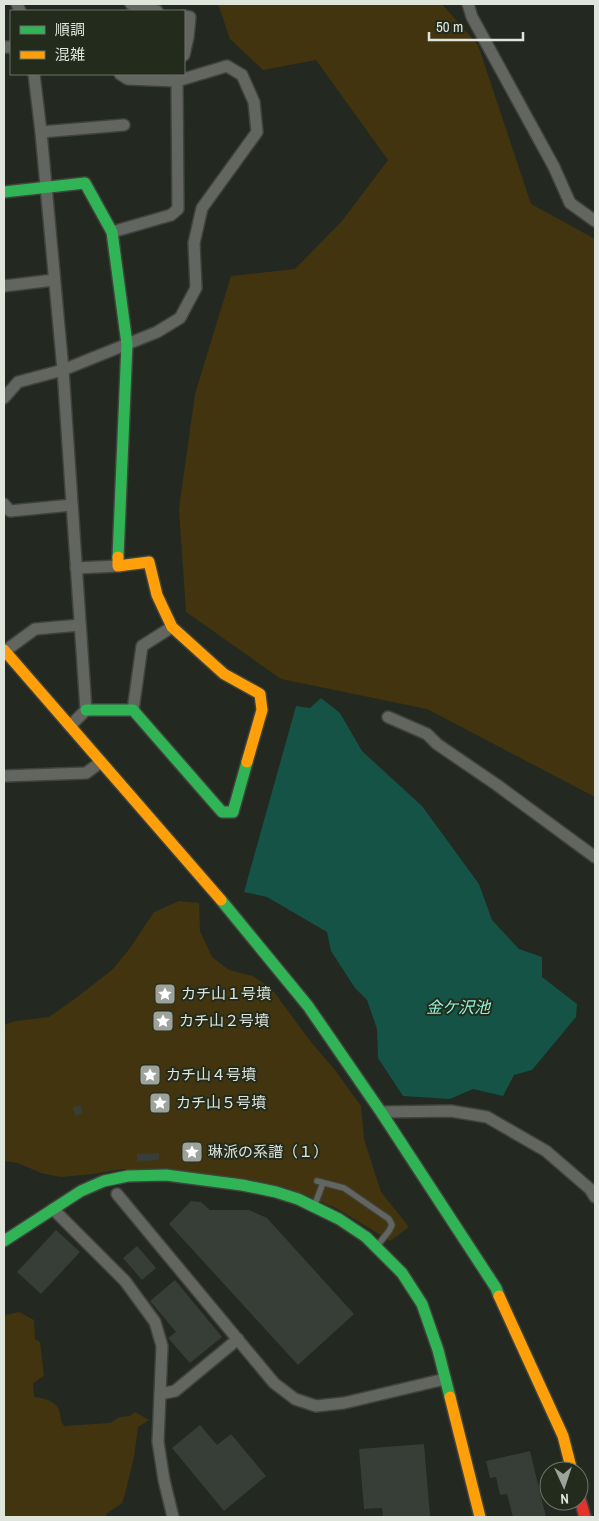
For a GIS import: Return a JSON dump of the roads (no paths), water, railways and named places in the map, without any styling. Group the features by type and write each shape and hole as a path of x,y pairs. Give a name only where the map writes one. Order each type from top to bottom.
{"street":[{"path":"131,4 151,10"},
{"path":"468,4 472,17 554,167 570,203 595,221"},
{"path":"185,16 190,17 185,50"},
{"path":"4,398 18,382 63,370 157,332 180,318 196,288 194,243 202,208 257,132 254,102 242,75 227,66 178,77 128,79 122,75"},
{"path":"34,75 42,132 63,370 86,710"},
{"path":"112,232 170,215 178,209 178,77"},
{"path":"42,132 124,125"},
{"path":"4,192 85,183 112,232 127,344 118,566"},
{"path":"4,286 54,280"},
{"path":"4,504 10,511 72,505"},
{"path":"70,726 86,710 133,710 222,812 233,812 262,710 260,694 224,674 172,627 157,595 149,562 76,568"},
{"path":"80,625 35,629 4,650 228,908 308,1006 381,1112 496,1288 562,1436 569,1461"},
{"path":"133,710 142,646 172,627"},
{"path":"388,717 427,734 437,744 497,785 595,857"},
{"path":"4,776 86,773 101,762"},
{"path":"381,1112 451,1111 487,1117 546,1150 590,1189 595,1197"},
{"path":"4,1241 81,1191 104,1182 128,1176 166,1175 242,1185 276,1192 314,1206 339,1219 366,1237 402,1273 422,1304 446,1378 480,1517"},
{"path":"117,1194 274,1383 295,1399 316,1406 344,1403 446,1378"},
{"path":"53,1208 125,1280 156,1322 162,1346 158,1442 164,1480 173,1517"},
{"path":"160,1394 175,1391 238,1339"}],"lane":[{"path":"314,1206 320,1182 344,1188 389,1219 392,1225 376,1248"}],"water":[{"name":"金ケ沢池","path":"321,698 340,713 362,751 422,806 479,884 492,920 519,949 542,957 542,977 577,1004 576,1017 532,1070 514,1075 503,1096 473,1089 450,1099 403,1096 378,1058 377,1029 367,1000 355,988 331,951 327,932 267,897 244,892 296,706 310,708"}],"place":[{"name":"カチ山１号墳","path":"165,994"},
{"name":"カチ山２号墳","path":"163,1021"},
{"name":"カチ山４号墳","path":"150,1075"},
{"name":"カチ山５号墳","path":"160,1103"},
{"name":"琳派の系譜（１）","path":"192,1152"}]}
